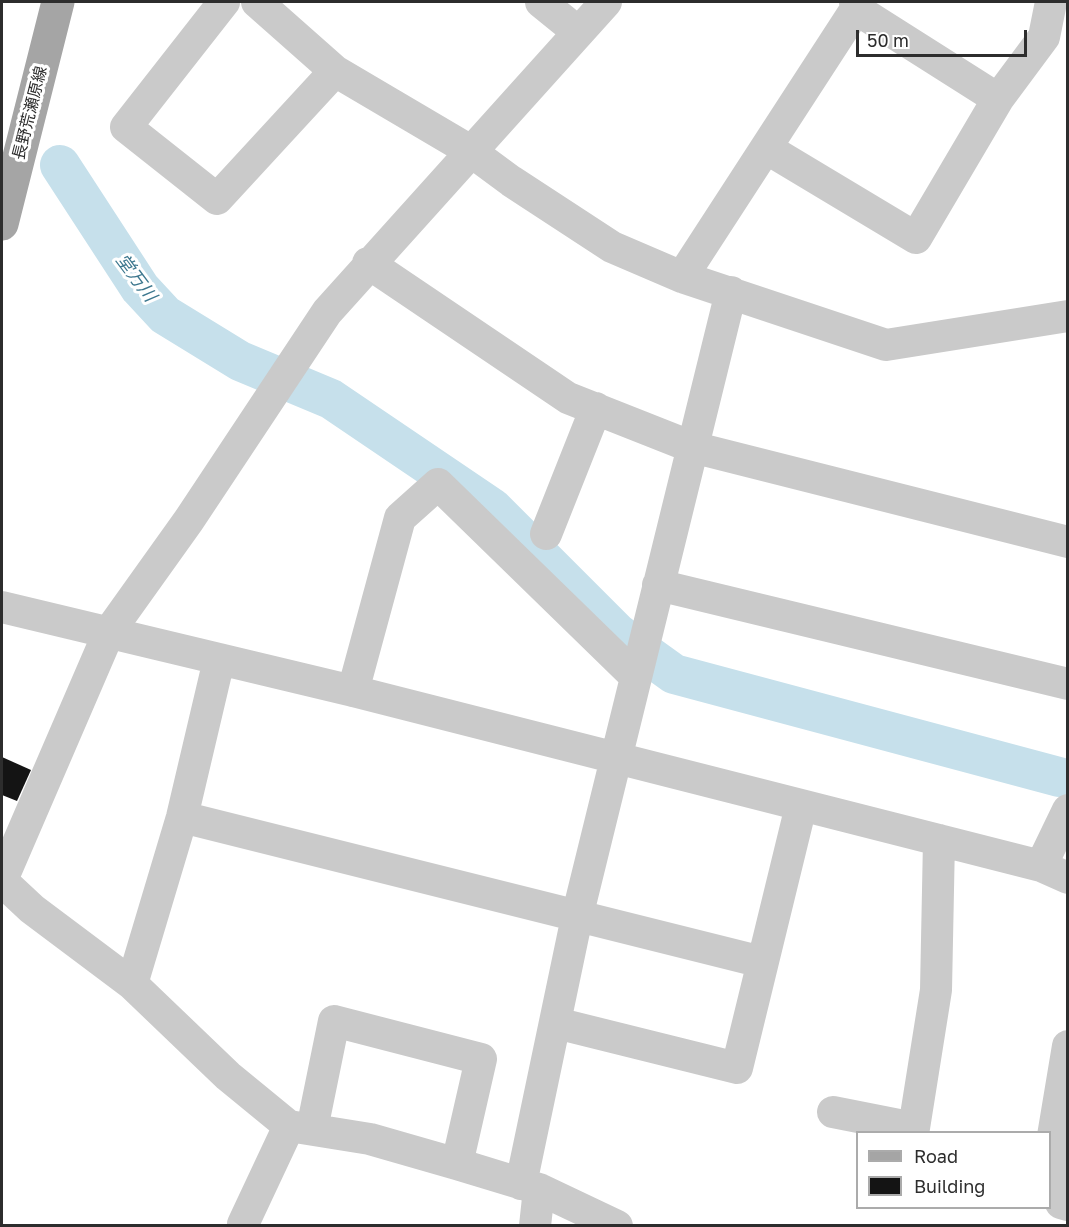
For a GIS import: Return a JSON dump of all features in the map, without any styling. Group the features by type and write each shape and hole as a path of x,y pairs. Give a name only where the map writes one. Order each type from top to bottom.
{"main road":[{"name":"長野荒瀬原線","path":"2,224 58,2"}],"street":[{"path":"224,2 126,127 217,199 335,71"},
{"path":"257,2 335,71 469,150 511,181 612,247 681,277 886,345 1068,316"},
{"path":"541,2 578,32"},
{"path":"606,2 469,150 327,312 189,520 110,632 2,881 32,909 132,984 228,1076 300,1128 370,1139 457,1164 530,1187 617,1226"},
{"path":"766,148 916,238 998,99 1044,37 1051,2"},
{"path":"681,277 766,148 855,5 998,99"},
{"path":"368,263 568,398 693,447 1066,536"},
{"path":"535,1226 530,1187 556,1023 577,917 731,292"},
{"path":"546,534 596,408"},
{"path":"353,691 400,518 438,484 635,676"},
{"path":"658,585 1068,684"},
{"path":"2,607 353,691 939,840 1054,872 1068,810"},
{"path":"132,984 182,817 219,660"},
{"path":"556,1023 737,1068 801,806"},
{"path":"182,817 762,962"},
{"path":"833,1112 915,1128 936,990 939,840"},
{"path":"243,1224 300,1128 334,1021 480,1059 457,1164"},
{"path":"1051,1148 1068,1046"},
{"path":"1051,1183 1061,1203 1068,1205"}],"building":[{"path":"2,757 31,770 17,801 2,795"}],"waterway":[{"name":"堂万川","path":"60,165 140,288 165,315 240,361 331,399 492,508 617,633 674,674 1059,777"}]}
